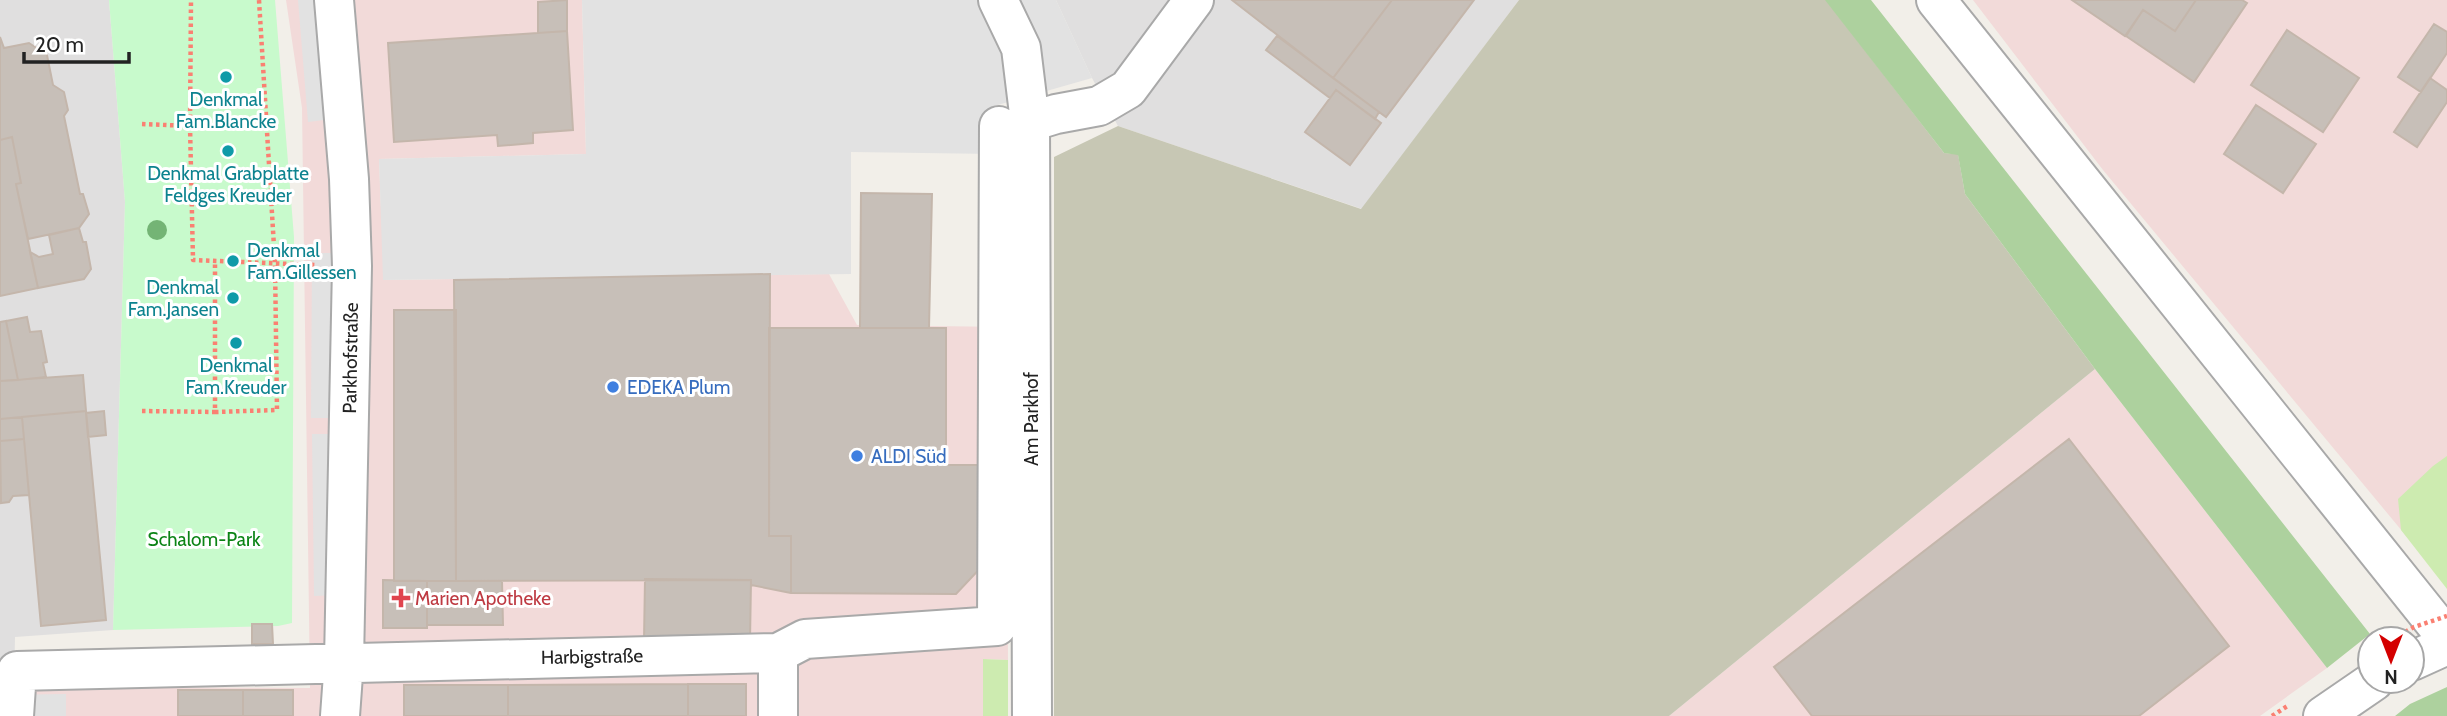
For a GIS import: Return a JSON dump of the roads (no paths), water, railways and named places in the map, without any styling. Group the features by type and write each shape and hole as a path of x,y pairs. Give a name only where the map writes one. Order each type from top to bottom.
{"street":[{"name":"Parkhofstraße","path":"334,0 349,179 352,266 344,662 340,716"},
{"name":"Am Parkhof","path":"998,0 1021,48 1014,124 1032,716"},
{"path":"778,716 778,653 805,639 997,626 1014,124 1099,106 1128,89 1194,0"},
{"path":"1936,0 2447,638"},
{"path":"2426,655 2447,645"},
{"name":"Harbigstraße","path":"15,716 17,671 778,653"},
{"path":"2323,716 2356,693"}],"place":[{"name":"Denkmal Fam.Blancke","path":"226,77"},
{"name":"Denkmal Grabplatte Feldges Kreuder","path":"228,151"},
{"name":"Denkmal Fam.Gillessen","path":"233,261"},
{"name":"Denkmal Fam.Jansen","path":"233,298"},
{"name":"Denkmal Fam.Kreuder","path":"236,343"},
{"name":"EDEKA Plum","path":"613,387"},
{"name":"ALDI Süd","path":"857,456"},
{"name":"Marien Apotheke","path":"401,598"}],"park label":[{"name":"Schalom-Park","path":"204,539"}]}
